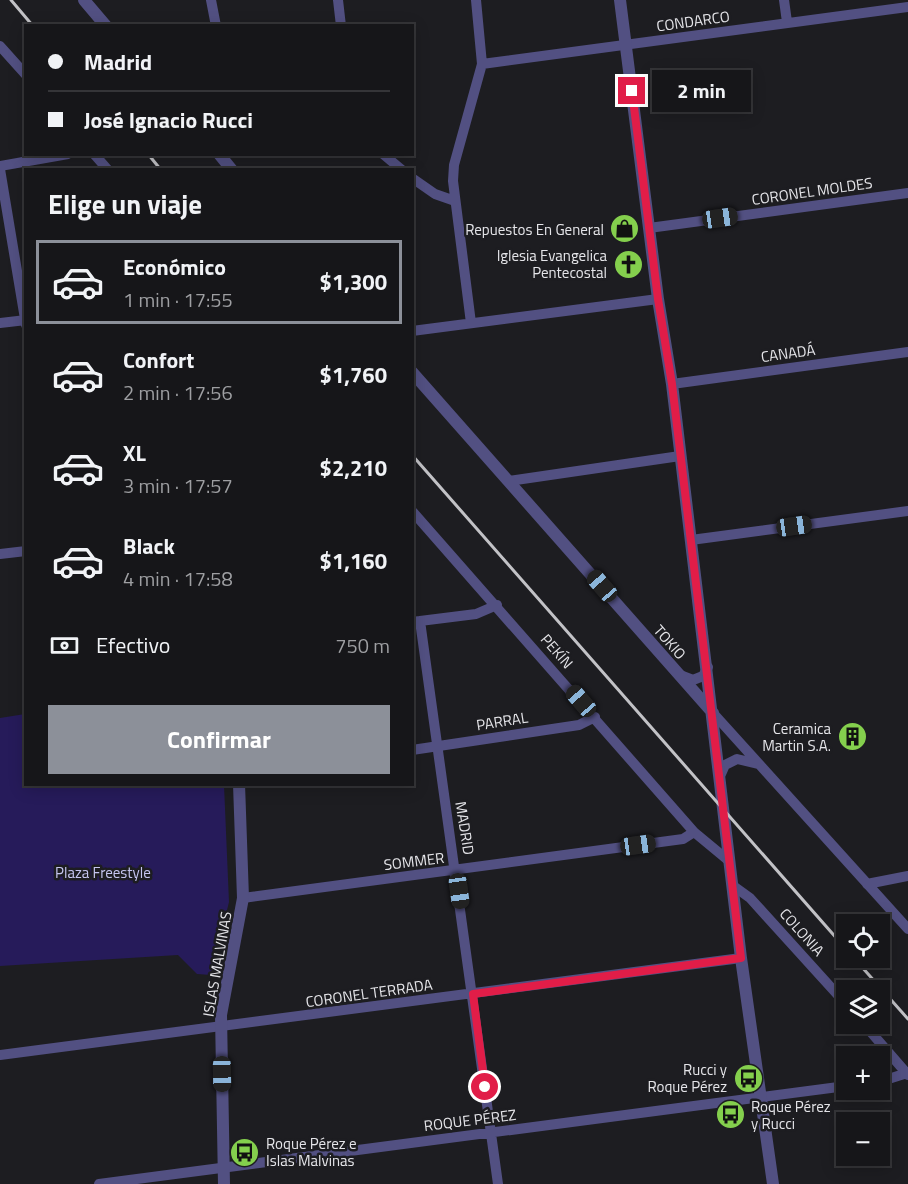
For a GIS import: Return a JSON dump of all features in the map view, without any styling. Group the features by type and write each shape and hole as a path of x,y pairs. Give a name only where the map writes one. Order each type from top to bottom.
{"street":[{"path":"84,0 104,24"},
{"path":"211,0 216,24"},
{"path":"338,0 341,24"},
{"path":"471,323 455,201 454,165 482,64 476,0"},
{"path":"620,0 708,667 741,958 773,1184"},
{"path":"784,0 788,22"},
{"name":"CONDARCO","path":"482,64 908,7"},
{"path":"0,46 24,73"},
{"path":"24,314 0,168 58,156"},
{"path":"96,156 106,168"},
{"path":"385,156 400,168"},
{"path":"414,179 435,194 455,201"},
{"name":"CORONEL MOLDES","path":"649,228 908,193"},
{"path":"414,331 658,299"},
{"path":"0,323 24,320"},
{"name":"CANADÁ","path":"672,384 908,352"},
{"name":"TOKIO","path":"414,374 758,765 908,929"},
{"path":"509,481 680,456"},
{"path":"691,540 908,511"},
{"name":"PEKÍN","path":"414,513 694,832 729,861"},
{"path":"0,554 24,551"},
{"path":"416,621 476,614 497,605"},
{"name":"MADRID","path":"416,621 456,871 498,1184"},
{"path":"679,674 693,680 702,675 708,667"},
{"name":"PARRAL","path":"414,750 579,725 595,717"},
{"path":"720,774 725,765 737,759 758,765"},
{"name":"ISLAS MALVINAS","path":"224,1184 221,1015 243,898 239,786"},
{"name":"SOMMER","path":"243,898 683,839 694,832"},
{"path":"867,884 908,876"},
{"name":"COLONIA","path":"732,885 765,914 836,993"},
{"name":"CORONEL TERRADA","path":"0,1055 741,958"},
{"path":"872,1034 907,1074 890,1079"},
{"name":"ROQUE PÉREZ","path":"99,1184 836,1087"}],"green space":[{"name":"Plaza Freestyle","path":"24,714 24,786 224,786 229,902 211,975 197,974 178,955 0,966 0,718"}],"railway":[{"path":"11,0 31,24"},
{"path":"150,156 159,168"},
{"path":"414,457 836,938"},
{"path":"863,968 908,1019"}],"place":[{"name":"Repuestos En General","path":"625,229"},
{"name":"Iglesia Evangelica Pentecostal","path":"628,264"},
{"name":"Ceramica Martin S.A.","path":"852,737"},
{"name":"Rucci y Roque Pérez","path":"748,1078"},
{"name":"Roque Pérez y Rucci","path":"730,1115"},
{"name":"Roque Pérez e Islas Malvinas","path":"245,1152"}],"route":[{"path":"485,1087 473,994 741,958 729,861 726,814 696,573 632,91"}]}
